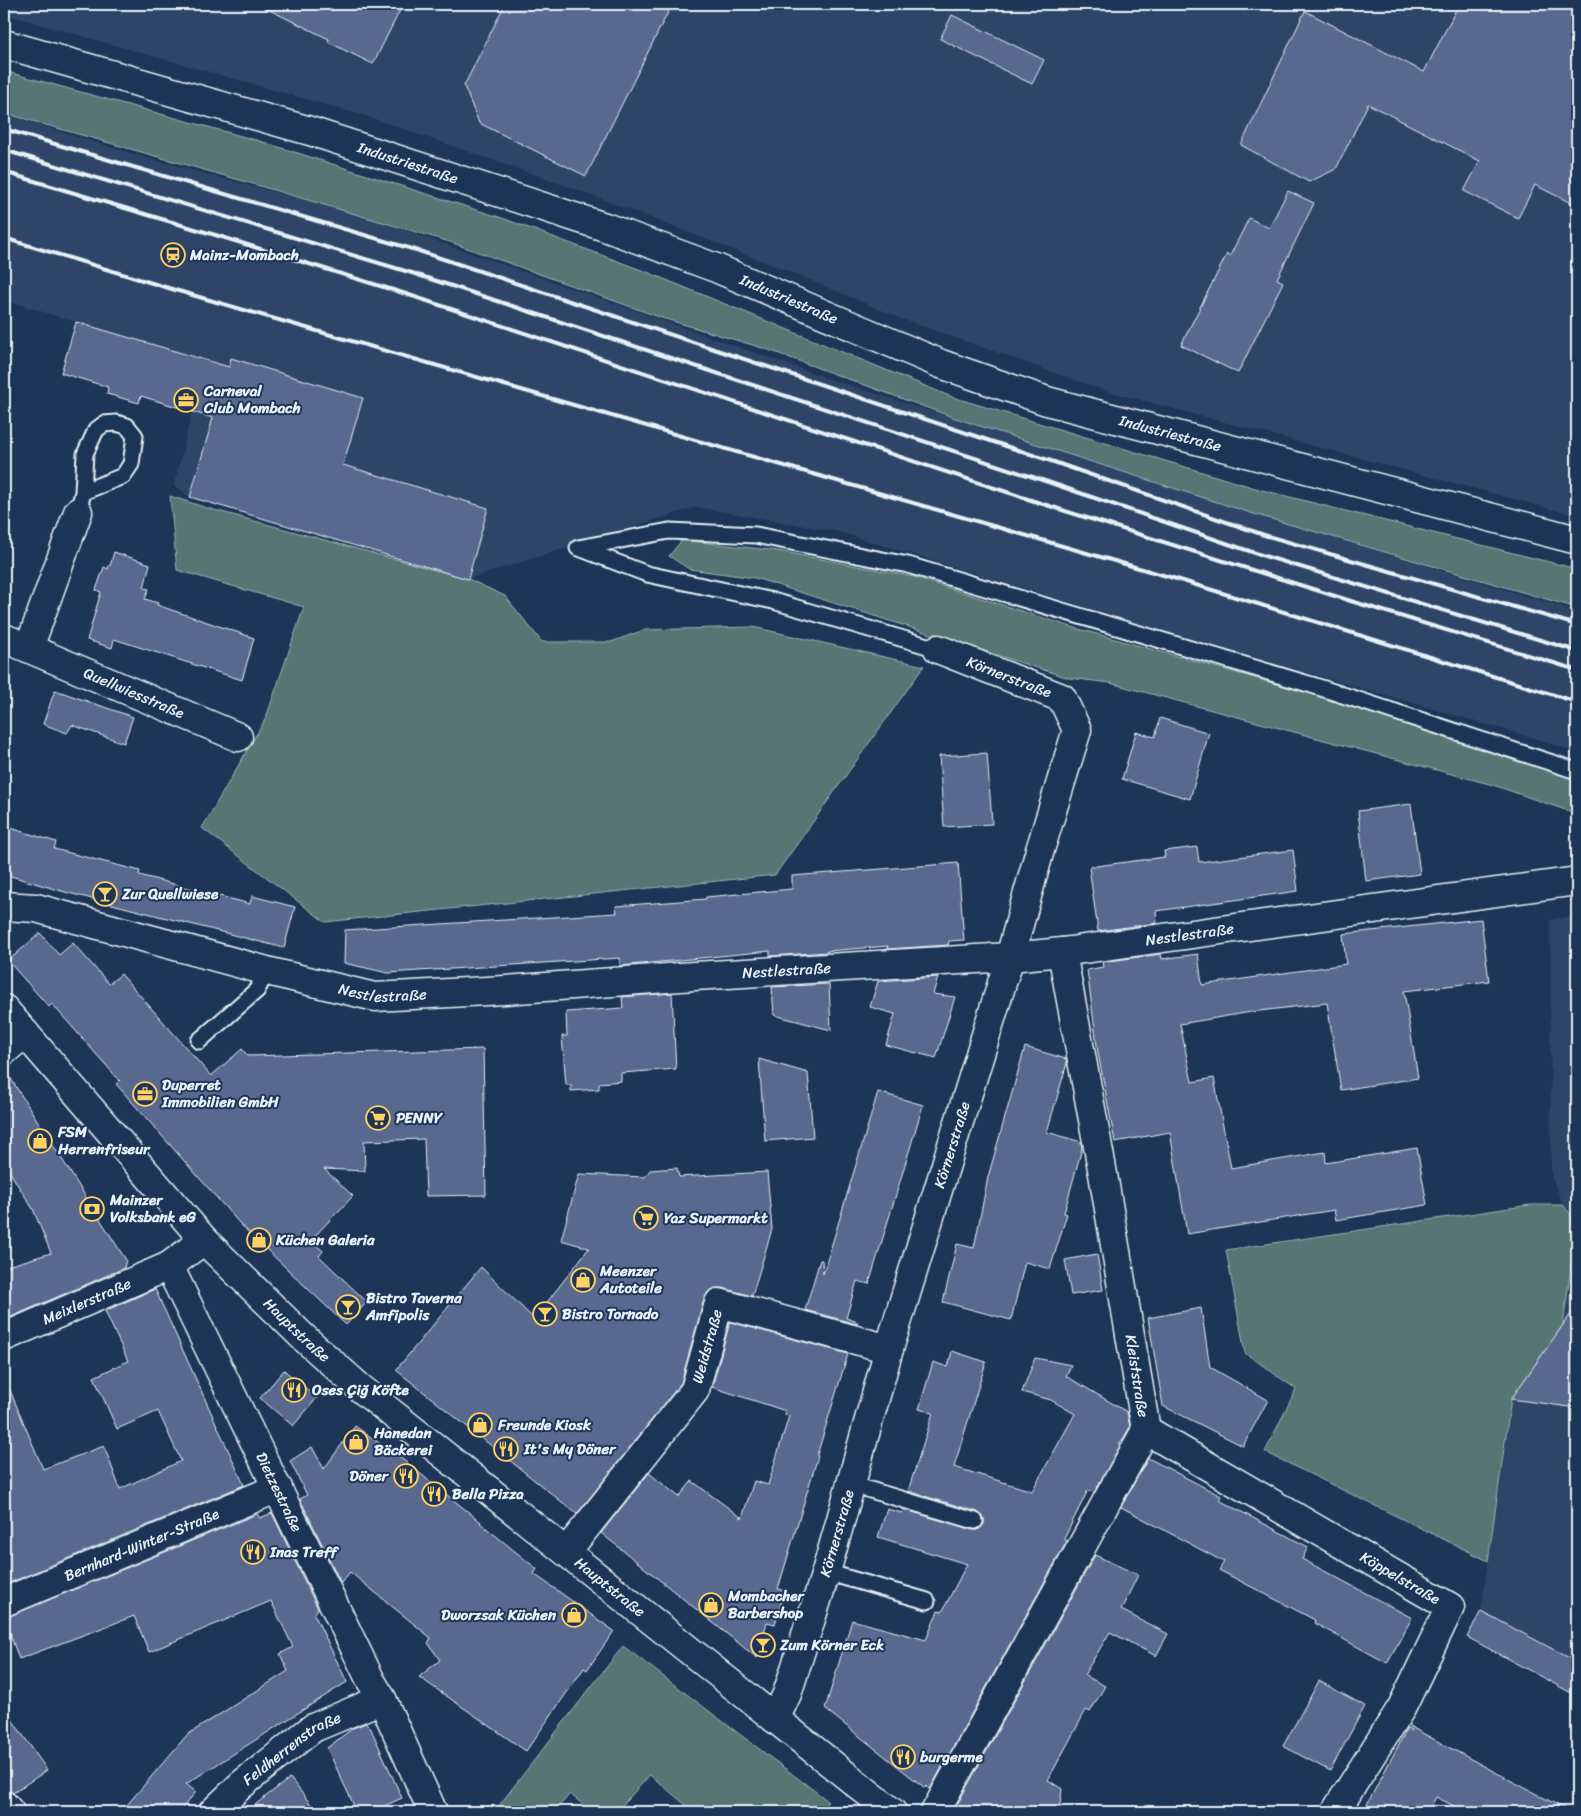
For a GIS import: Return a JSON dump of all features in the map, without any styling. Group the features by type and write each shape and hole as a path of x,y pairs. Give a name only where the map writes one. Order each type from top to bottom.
{"street":[{"name":"Industriestraße","path":"4,44 310,131 605,227 716,268 941,364 1047,401 1577,540"},
{"path":"29,648 81,502"},
{"name":"Quellwiesstraße","path":"4,638 238,738"},
{"name":"Körnerstraße","path":"775,1719 787,1694 826,1572 889,1349 1010,957 1040,850 1077,730 1062,698 938,649"},
{"name":"Nestlestraße","path":"4,906 36,908 266,971 375,997 1010,957 1062,952 1577,881"},
{"name":"Kleiststraße","path":"935,1812 1146,1430 1103,1174 1062,952"},
{"name":"Hauptstraße","path":"4,1009 204,1240 303,1337 359,1386 775,1719 877,1808"},
{"path":"4,1051 25,1033"},
{"path":"169,1266 204,1240"},
{"name":"Meixlerstraße","path":"4,1337 169,1266"},
{"name":"Dietzestraße","path":"169,1266 371,1681 382,1699 433,1812"},
{"name":"Weidstraße","path":"566,1551 695,1390 719,1303 889,1349"},
{"name":"Köppelstraße","path":"1146,1430 1450,1607 1402,1707 1335,1812"},
{"name":"Bernhard-Winter-Straße","path":"4,1602 278,1488"},
{"name":"Feldherrenstraße","path":"213,1812 241,1785 313,1728 382,1699"},
{"path":"4,1805 10,1812"}],"lane":[{"path":"116,423 127,426 135,436 131,464 122,476 81,502 85,454 96,430 104,424 116,423"},
{"path":"938,649 773,601 647,574 578,548 668,531 756,535 908,565 1302,682 1577,771"},
{"path":"199,1041 257,990 266,971"},
{"path":"850,1484 975,1521"},
{"path":"826,1572 927,1601"}],"shaded area":[{"path":"4,4 1577,4 1577,516 1103,390 902,319 798,275 586,193 369,117 4,14"},
{"path":"4,114 136,155 368,217 833,380 1254,514 1577,611 1577,753 1543,741 1154,628 839,532 696,507 468,579 190,497 174,485 192,412 141,396 139,403 115,396 107,393 108,387 61,373 76,322 4,300"},
{"path":"1577,915 1577,1222 1563,1205 1551,1175 1550,920"},
{"path":"1577,1222 1577,1662 1481,1611 1511,1399 1563,1325"}],"green space":[{"path":"4,71 263,142 502,218 647,272 952,397 1262,490 1577,569 1577,608 1254,514 955,418 766,349 662,318 450,242 4,113"},
{"path":"170,496 207,508 468,579 505,596 542,642 611,642 644,630 753,627 924,666 775,875 325,922 202,828 266,718 304,607 177,570"},
{"path":"682,540 779,551 914,577 1072,627 1577,768 1577,814 1493,785 1110,683 1069,678 755,578 689,569 669,556"},
{"path":"1530,1205 1563,1205 1577,1222 1563,1325 1511,1399 1488,1561 1265,1452 1296,1389 1245,1353 1226,1250"},
{"path":"623,1646 828,1801 819,1812 694,1812 650,1775 616,1812 592,1812 570,1794 554,1812 494,1812"}],"building":[{"path":"257,4 403,4 373,64 328,42 329,39"},
{"path":"505,4 672,4 586,176 479,123 464,86"},
{"path":"1459,4 1577,4 1577,206 1535,185 1518,218 1464,191 1480,161 1368,104 1336,169 1309,182 1241,145 1305,11 1424,72"},
{"path":"952,15 1044,60 1032,84 940,39"},
{"path":"1288,191 1314,203 1277,279 1283,282 1238,373 1181,345 1227,254 1230,256 1249,218 1269,228"},
{"path":"76,322 229,367 231,358 363,398 343,465 488,508 468,579 190,497 213,418 141,396 139,403 107,394 108,387 61,373"},
{"path":"114,552 150,564 144,588 149,589 145,599 158,603 157,605 254,638 242,680 114,639 112,648 87,640 101,592 96,590 104,567 108,569 110,566"},
{"path":"55,690 133,717 124,743 72,725 67,733 43,724"},
{"path":"1160,718 1209,733 1190,799 1122,779 1136,732 1155,737"},
{"path":"987,753 992,824 944,827 939,756"},
{"path":"1411,804 1420,874 1366,881 1358,811"},
{"path":"4,826 56,842 54,849 140,871 139,875 250,904 252,896 295,907 284,948 65,892 4,874"},
{"path":"1197,847 1199,862 1293,850 1298,891 1156,911 1157,923 1098,931 1089,867 1165,857 1164,851"},
{"path":"958,863 964,940 949,941 948,945 887,949 888,946 770,956 770,951 620,966 620,958 388,973 344,963 345,930 617,913 616,906 706,899 706,897 792,889 792,876"},
{"path":"1481,919 1489,981 1404,991 1418,1078 1341,1090 1327,1003 1251,1012 1180,1024 1192,1082 1214,1078 1231,1168 1325,1152 1326,1163 1417,1148 1427,1205 1336,1220 1334,1210 1187,1234 1170,1132 1115,1142 1098,1053 1087,970 1103,967 1102,962 1161,954 1162,959 1198,954 1202,985 1346,964 1343,934"},
{"path":"40,933 59,955 73,943 109,984 121,974 211,1076 242,1049 248,1056 483,1049 486,1195 426,1196 424,1139 364,1141 365,1171 324,1169 353,1196 311,1240 323,1251 319,1256 367,1302 346,1325 241,1225 116,1084 120,1081 52,1004 49,1007 8,961"},
{"path":"938,977 933,994 955,997 936,1058 886,1045 895,1014 870,1007 878,981"},
{"path":"829,984 831,1030 774,1015 772,987"},
{"path":"672,993 676,1069 621,1073 621,1081 599,1083 599,1089 571,1091 571,1085 566,1085 562,1036 567,1036 566,1012 623,1008 622,997"},
{"path":"1025,1047 1066,1059 1067,1063 1047,1132 1081,1142 1082,1148 1064,1213 1067,1214 1050,1269 1025,1262 1011,1320 943,1302 957,1244 974,1248 988,1177"},
{"path":"759,1059 808,1073 813,1137 765,1141"},
{"path":"4,1068 126,1260 124,1268 4,1320 4,1267 51,1253 33,1209 4,1163"},
{"path":"878,1092 923,1105 869,1284 857,1281 846,1318 858,1322 857,1324 805,1310 820,1260 822,1260 823,1274"},
{"path":"677,1168 679,1177 767,1172 772,1229 752,1296 723,1288 715,1288 708,1292 704,1299 681,1383 577,1514 396,1370 481,1267 534,1319 589,1248 561,1240 579,1174 645,1177 650,1170"},
{"path":"1097,1254 1103,1290 1071,1295 1065,1260"},
{"path":"155,1289 244,1485 4,1585 4,1376 43,1469 104,1446 120,1489 181,1461 158,1411 117,1429 94,1377 128,1361 105,1311"},
{"path":"1577,1305 1577,1408 1511,1399"},
{"path":"1201,1308 1210,1367 1268,1400 1243,1446 1163,1406 1148,1318"},
{"path":"730,1322 848,1354 778,1589 785,1591 775,1624 767,1622 757,1658 601,1533 649,1473 679,1497 692,1481 742,1518 754,1481 768,1485 789,1416 785,1415 786,1411 712,1387"},
{"path":"952,1351 986,1362 954,1467 1032,1491 1075,1414 1051,1400 1022,1392 1035,1358 1071,1365 1066,1376 1127,1412 1130,1427 1119,1443 1121,1444 1094,1493 1088,1490 1064,1539 1067,1541 930,1789 927,1786 925,1788 825,1709 852,1620 926,1640 938,1611 942,1612 967,1564 878,1537 887,1509 902,1513 903,1509 972,1530 978,1530 984,1524 984,1518 978,1512 908,1491 933,1413 919,1409 933,1362 948,1367"},
{"path":"284,1370 317,1398 293,1426 260,1398"},
{"path":"355,1426 402,1459 481,1522 537,1569 534,1574 614,1631 587,1670 584,1668 526,1751 419,1677 440,1660 428,1643 431,1638 350,1572 341,1583 300,1499 307,1495 290,1461 312,1447 324,1469"},
{"path":"1148,1458 1221,1496 1219,1500 1308,1547 1302,1559 1412,1618 1387,1663 1314,1623 1315,1620 1219,1570 1224,1562 1121,1507"},
{"path":"272,1513 318,1609 314,1614 347,1682 186,1784 196,1792 179,1812 121,1812 187,1735 288,1671 280,1654 293,1647 271,1601 149,1652 134,1616 19,1659 4,1617 257,1514 260,1518"},
{"path":"1095,1555 1138,1575 1121,1610 1168,1634 1156,1656 1110,1632 1084,1675 1105,1686 1090,1712 1086,1710 1048,1780 1062,1789 1059,1812 957,1812 954,1810"},
{"path":"1481,1611 1577,1662 1577,1696 1467,1637"},
{"path":"1319,1681 1365,1706 1330,1771 1283,1746"},
{"path":"4,1708 47,1770 13,1793 4,1790"},
{"path":"366,1723 370,1727 402,1798 371,1812 357,1812 327,1748 353,1728"},
{"path":"1409,1726 1571,1812 1466,1812 1436,1797 1428,1812 1363,1812 1407,1729 1411,1731"},
{"path":"290,1778 317,1812 246,1812 278,1787"}],"railway":[{"path":"4,129 419,251 1051,461 1264,535 1577,625"},
{"path":"4,150 412,273 1045,481 1258,554 1577,651"},
{"path":"4,172 406,294 1040,503 1577,670"},
{"path":"4,238 175,290 1170,577 1577,702"}],"place":[{"name":"Mainz-Mombach","path":"173,255"},
{"name":"Carneval Club Mombach","path":"186,400"},
{"name":"Zur Quellwiese","path":"105,894"},
{"name":"Duperret Immobilien GmbH","path":"145,1094"},
{"name":"PENNY","path":"378,1118"},
{"name":"FSM Herrenfriseur","path":"40,1141"},
{"name":"Mainzer Volksbank eG","path":"92,1209"},
{"name":"Yaz Supermarkt","path":"646,1218"},
{"name":"Küchen Galeria","path":"259,1240"},
{"name":"Meenzer Autoteile","path":"583,1280"},
{"name":"Bistro Taverna Amfipolis","path":"348,1307"},
{"name":"Bistro Tornado","path":"545,1314"},
{"name":"Oses Çiğ Köfte","path":"294,1390"},
{"name":"Freunde Kiosk","path":"480,1425"},
{"name":"Hanedan Bäckerei","path":"356,1442"},
{"name":"It's My Döner","path":"506,1449"},
{"name":"Döner","path":"406,1476"},
{"name":"Bella Pizza","path":"434,1494"},
{"name":"Inas Treff","path":"253,1552"},
{"name":"Mombacher Barbershop","path":"711,1605"},
{"name":"Dworzsak Küchen","path":"574,1615"},
{"name":"Zum Körner Eck","path":"763,1645"},
{"name":"burgerme","path":"903,1757"}]}
